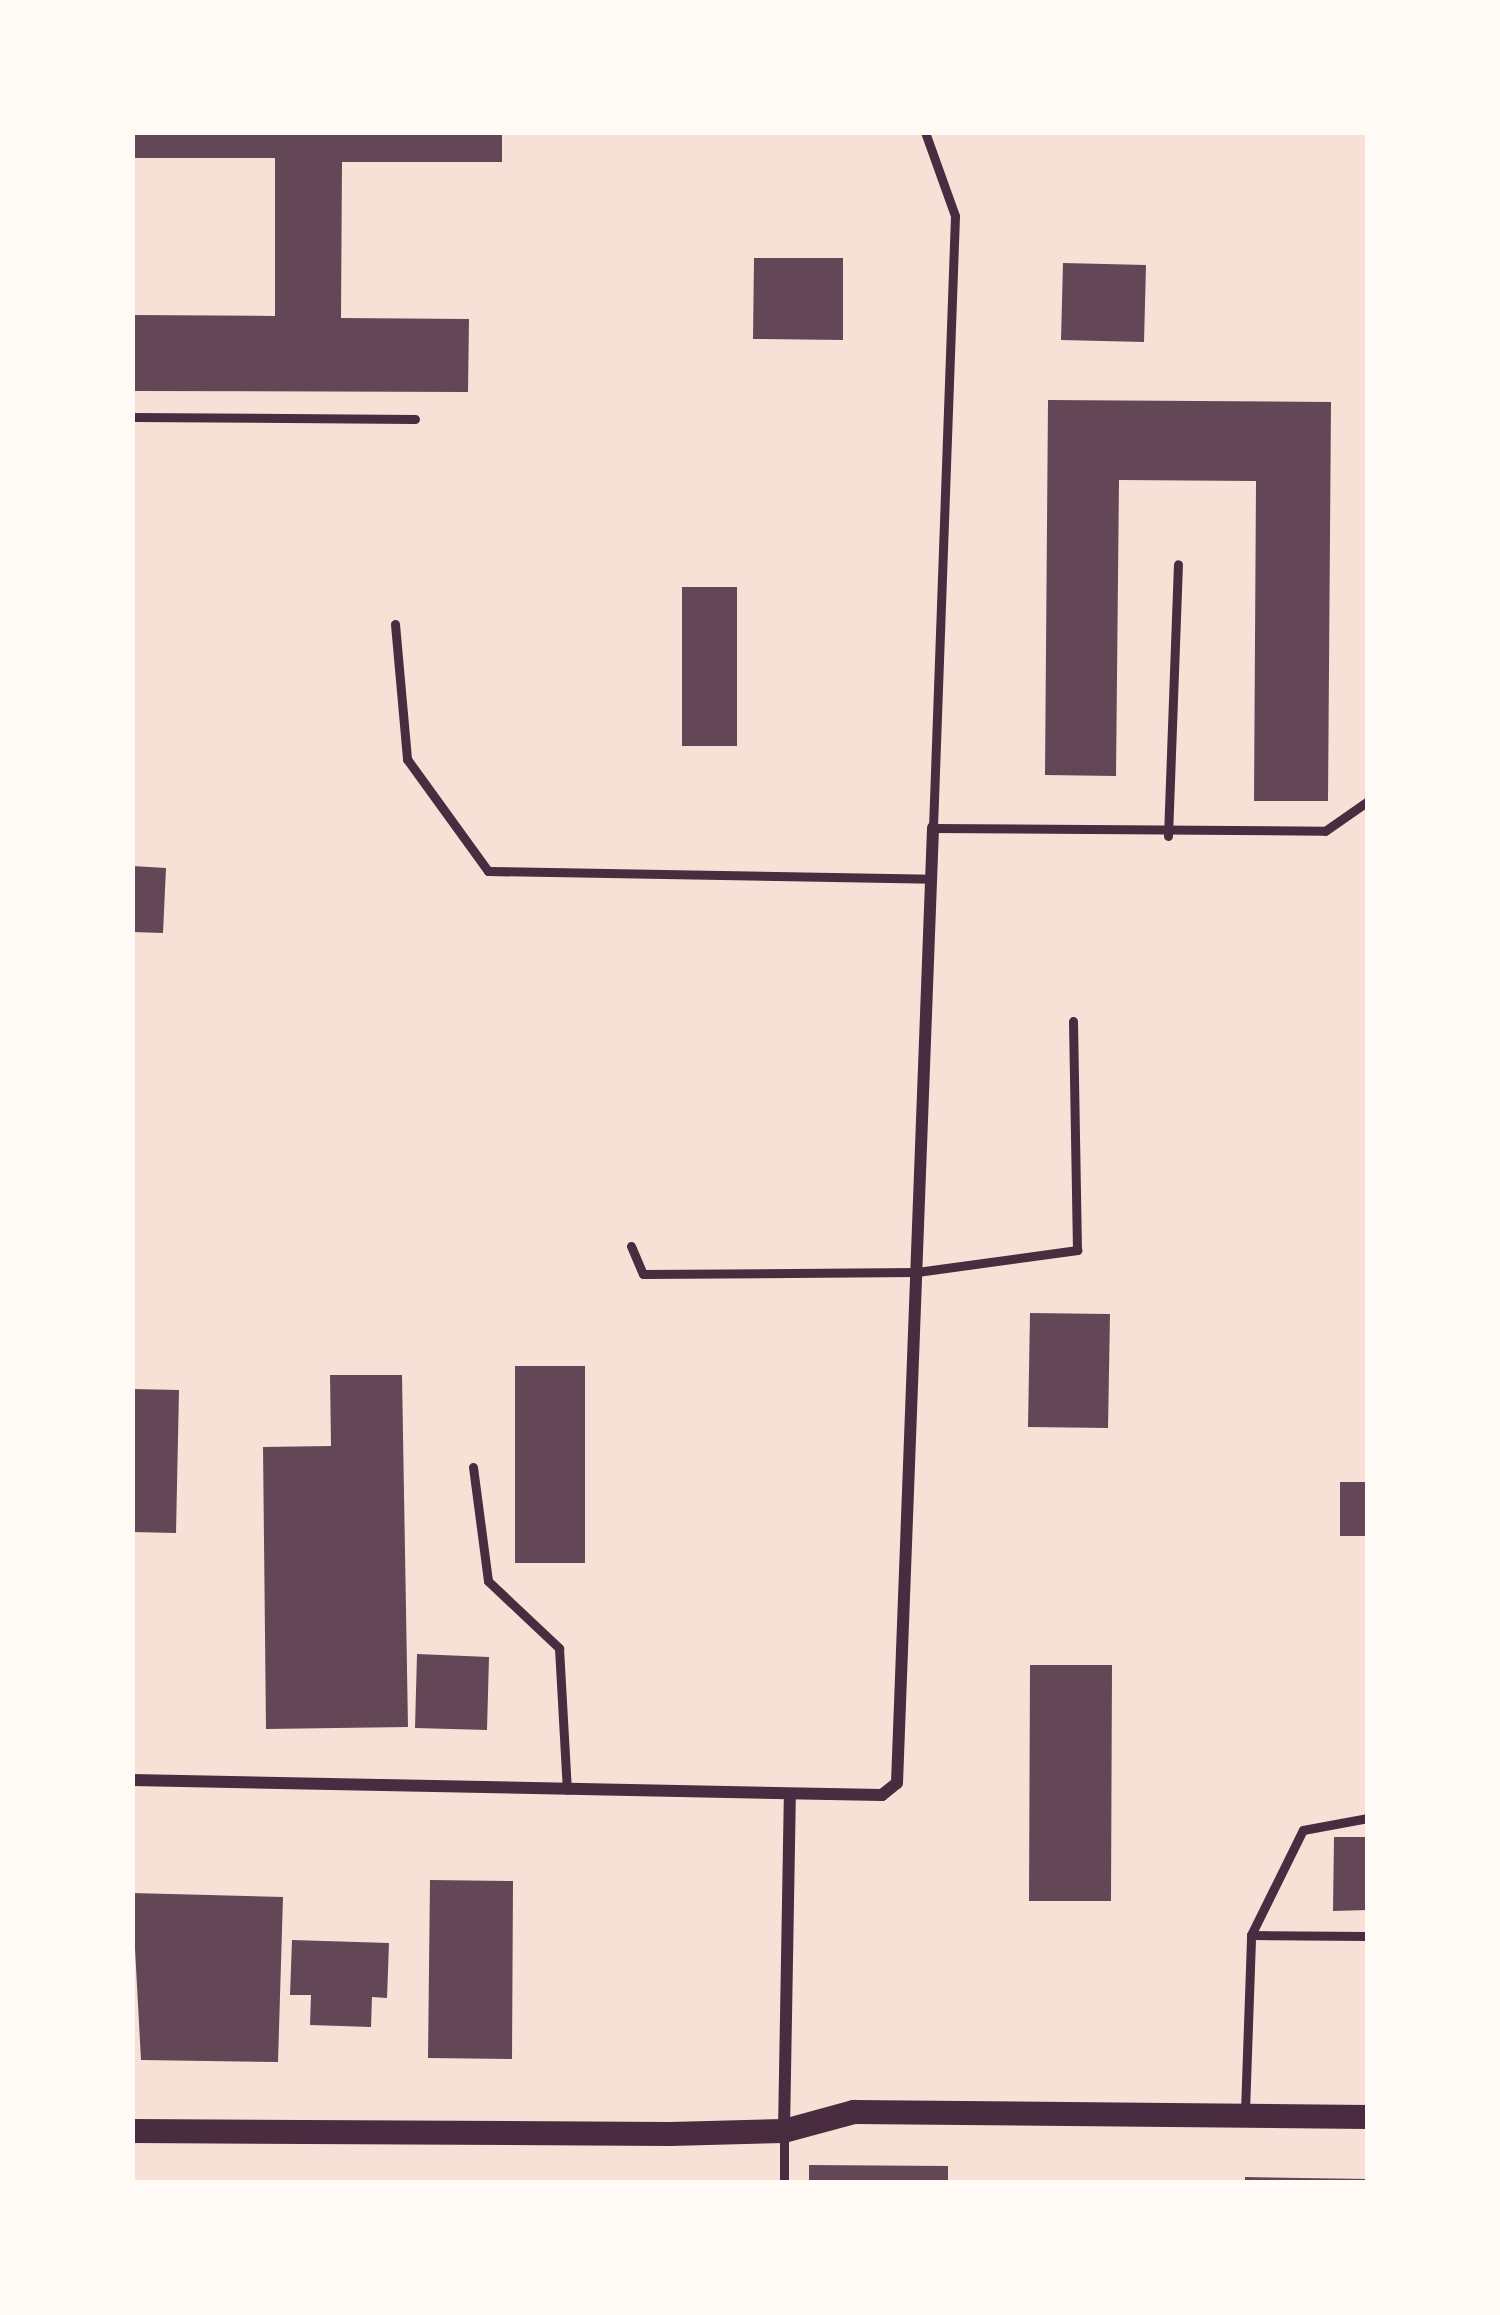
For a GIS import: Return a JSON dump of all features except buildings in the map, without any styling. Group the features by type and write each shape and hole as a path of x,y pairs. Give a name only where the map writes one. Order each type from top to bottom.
{"main road":[{"path":"132,2131 784,2131 854,2112 1368,2117"}],"street":[{"path":"132,1780 882,1795 897,1783 933,828"},
{"path":"784,2131 790,1794"}],"lane":[{"path":"925,132 955,216 933,828 1168,836 1325,831 1368,801"},
{"path":"132,417 415,419"},
{"path":"1168,836 1178,564"},
{"path":"394,624 407,759 488,871 932,879"},
{"path":"632,1246 643,1274 917,1272 1077,1250 1073,1021"},
{"path":"473,1467 488,1581 559,1648 567,1790"},
{"path":"1245,2117 1251,1935 1303,1830 1368,1818"},
{"path":"1251,1935 1368,1936"},
{"path":"784,2131 784,2183"}]}
